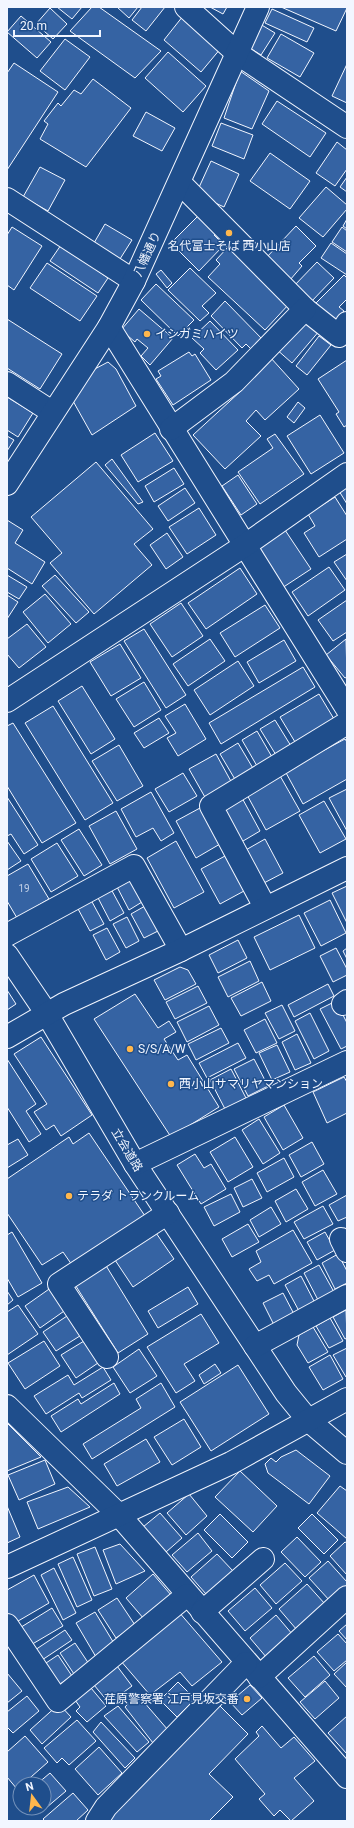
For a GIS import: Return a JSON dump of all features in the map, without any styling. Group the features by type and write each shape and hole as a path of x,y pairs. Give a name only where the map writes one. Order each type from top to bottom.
{"street":[{"path":"186,7 238,54 347,126"},
{"name":"八幡通り","path":"7,484 52,412 109,327 134,282 180,183 258,7"},
{"path":"180,183 305,309 339,336 347,322"},
{"path":"7,199 134,282"},
{"path":"172,429 234,382 305,309"},
{"path":"109,327 244,546 347,708"},
{"path":"7,383 52,412"},
{"path":"7,701 244,546 347,474"},
{"path":"265,907 211,806 347,723"},
{"path":"7,935 134,866 181,950"},
{"path":"7,1037 47,1014 347,868"},
{"name":"立会道路","path":"7,954 47,1014 135,1164 286,1393 308,1420 347,1453"},
{"path":"135,1164 347,1062"},
{"path":"107,1357 59,1284 168,1213"},
{"path":"255,1346 347,1296"},
{"path":"7,1567 231,1463 347,1399"},
{"path":"8,1408 119,1515 187,1595 347,1777"},
{"path":"202,1612 263,1559"},
{"path":"7,1626 58,1701 187,1595"},
{"path":"97,1821 106,1807 253,1670 347,1597"}],"building":[{"path":"57,7 82,7 72,19"},
{"path":"92,7 99,7 161,51 135,78 70,31"},
{"path":"117,7 138,7 129,18"},
{"path":"142,7 165,7 146,31 132,20"},
{"path":"210,7 227,7 223,14"},
{"path":"281,7 347,7 347,8 336,31"},
{"path":"50,8 67,24 53,39 36,24"},
{"path":"272,9 314,28 307,42 265,23"},
{"path":"21,16 51,42 37,58 7,32"},
{"path":"183,16 221,48 201,72 164,40"},
{"path":"260,24 275,33 261,55 250,48"},
{"path":"281,34 314,53 300,77 267,58"},
{"path":"65,39 90,57 65,90 40,71"},
{"path":"168,52 206,86 183,112 145,78"},
{"path":"14,63 58,92 7,170 7,73"},
{"path":"347,64 347,103 332,96"},
{"path":"240,71 269,91 252,129 224,118"},
{"path":"93,79 131,108 86,167 40,139 48,124 44,121 58,103 61,106 74,90 81,94"},
{"path":"277,101 326,133 310,157 262,124"},
{"path":"146,112 175,128 162,151 133,136"},
{"path":"221,123 253,135 244,159 212,146"},
{"path":"337,142 347,150 347,169 335,186 316,173"},
{"path":"270,153 310,181 290,209 250,181"},
{"path":"211,161 239,174 224,207 196,194"},
{"path":"40,167 65,180 48,211 23,197"},
{"path":"347,177 347,192 340,187"},
{"path":"326,187 347,205 347,209 323,237 299,218"},
{"path":"200,214 218,232 214,235 224,245 199,271 171,243"},
{"path":"347,219 347,229 343,226"},
{"path":"105,224 132,240 120,259 94,243"},
{"path":"296,226 316,246 299,263 302,266 290,280 266,258"},
{"path":"12,227 42,246 14,290 7,285 7,235"},
{"path":"342,227 347,231 347,252 332,242"},
{"path":"331,243 347,254 347,275 321,258"},
{"path":"61,245 108,278 98,293 50,261"},
{"path":"228,247 289,304 265,330 208,277 220,264 216,260"},
{"path":"317,262 334,278 309,304 292,288"},
{"path":"47,263 97,296 80,321 30,288"},
{"path":"190,268 216,293 202,306 209,313 200,321 168,290"},
{"path":"161,270 172,283 167,288 156,274"},
{"path":"344,275 347,278 347,299 339,307 344,311 331,325 313,306"},
{"path":"156,284 194,320 178,336 141,300"},
{"path":"225,301 263,340 253,351 246,344 242,348 211,316"},
{"name":"イシガミハイツ","path":"139,309 173,338 150,365 141,356 148,348 137,339 135,342 121,330"},
{"path":"303,316 320,330 292,363 275,348"},
{"path":"7,319 62,354 40,389 7,368"},
{"path":"210,321 238,350 216,370 200,353 204,349 192,338"},
{"path":"319,336 331,345 307,375 296,366"},
{"path":"189,352 192,356 195,354 211,380 173,405 156,379 161,376 158,371"},
{"path":"270,357 299,389 265,420 256,410 246,421 261,436 225,469 193,435 242,390 238,386"},
{"path":"347,360 347,425 344,427 336,414 339,412 318,379"},
{"path":"108,362 116,369 136,406 92,435 73,401 91,371"},
{"path":"7,397 33,413 18,437 7,430"},
{"path":"298,402 305,408 294,423 287,417"},
{"path":"320,415 344,453 311,474 287,436"},
{"path":"155,433 173,461 138,482 121,455"},
{"path":"275,434 304,474 260,504 238,472 273,448 267,439"},
{"path":"7,436 14,440 7,451"},
{"path":"112,459 143,502 138,504 105,465"},
{"path":"96,462 153,529 134,544 152,565 94,614 50,563 62,553 31,517"},
{"path":"174,468 184,484 154,502 145,486"},
{"path":"238,475 257,504 241,515 222,486"},
{"path":"347,486 347,504 339,491"},
{"path":"185,488 195,503 168,521 158,506"},
{"path":"335,497 347,516 347,539 319,557 304,533 315,526 308,514"},
{"path":"199,508 216,535 187,554 169,527"},
{"path":"7,520 23,530 15,543 45,562 32,584 7,568"},
{"path":"285,530 311,569 282,588 257,549"},
{"path":"167,533 183,557 166,569 150,545"},
{"path":"347,554 347,581 334,562"},
{"path":"329,567 345,590 308,616 292,592"},
{"path":"240,568 257,594 206,629 188,603"},
{"path":"7,575 27,587 19,599 7,592"},
{"path":"55,575 89,612 76,623 42,586"},
{"path":"45,594 71,624 48,643 23,612"},
{"path":"7,595 18,602 7,619"},
{"path":"347,600 347,632 333,641 318,620"},
{"path":"181,603 203,636 172,657 150,624"},
{"path":"265,605 280,628 235,657 220,633"},
{"path":"27,624 46,647 19,668 7,654 7,639"},
{"path":"144,629 186,695 166,708 124,641"},
{"path":"210,639 225,661 188,686 173,664"},
{"path":"346,639 347,677 345,678 326,655"},
{"path":"284,640 296,661 259,683 247,662"},
{"path":"120,644 141,678 111,696 90,662"},
{"path":"238,661 254,686 210,715 194,690"},
{"path":"303,667 315,687 221,744 209,723"},
{"path":"144,682 161,710 134,727 116,699"},
{"path":"82,686 115,739 91,754 58,701"},
{"path":"319,694 334,719 295,742 280,717"},
{"path":"185,704 206,739 178,756 167,738 176,733 165,716"},
{"path":"53,706 113,803 85,820 25,723"},
{"path":"159,718 169,733 144,748 134,733"},
{"path":"275,720 291,746 276,755 260,729"},
{"path":"13,723 76,823 42,843 7,786 7,726"},
{"path":"257,731 272,757 257,766 242,740"},
{"path":"345,739 347,742 347,779 303,804 285,771"},
{"path":"238,743 254,770 236,781 220,754"},
{"path":"119,745 143,786 117,801 92,761"},
{"path":"216,754 233,785 206,799 189,769"},
{"path":"183,773 197,796 169,812 155,789"},
{"path":"279,774 300,811 266,830 246,793"},
{"path":"347,789 347,831 329,798"},
{"path":"151,792 174,833 161,841 153,828 136,837 121,809"},
{"path":"241,796 260,831 238,844 218,807"},
{"path":"7,797 38,845 24,854 11,834 7,836"},
{"path":"324,801 346,839 320,853 299,815"},
{"path":"200,808 220,844 196,858 176,821"},
{"path":"116,811 137,849 110,864 89,826"},
{"path":"79,829 102,865 84,876 61,840"},
{"path":"265,839 283,873 262,884 244,851"},
{"path":"7,841 21,861 7,870"},
{"path":"176,841 204,892 174,908 147,858"},
{"path":"57,843 78,876 51,892 31,859"},
{"path":"225,856 244,891 220,904 201,869"},
{"path":"28,864 49,899 17,918 7,901 7,876"},
{"path":"129,878 142,902 129,910 116,885"},
{"path":"347,886 347,923 332,893"},
{"path":"111,889 124,913 110,921 97,896"},
{"path":"91,900 104,924 90,931 77,907"},
{"path":"330,900 346,933 321,946 304,913"},
{"path":"145,906 158,931 144,938 131,914"},
{"path":"299,915 315,948 270,970 254,937"},
{"path":"127,917 139,941 126,948 113,924"},
{"path":"107,928 120,952 106,960 93,935"},
{"path":"238,940 247,958 218,973 209,955"},
{"path":"336,948 347,969 347,975 333,982 320,956"},
{"path":"347,948 347,959 343,951"},
{"path":"250,961 259,981 228,997 218,977"},
{"path":"180,967 188,970 196,984 165,1000 154,980"},
{"path":"262,982 271,1001 241,1016 231,998"},
{"path":"328,984 334,996 294,1017 288,1005"},
{"path":"198,986 207,1003 175,1019 166,1002"},
{"path":"7,990 16,1004 7,1010"},
{"name":"西小山サマリヤマンション","path":"135,994 158,1028 169,1021 176,1032 164,1039 178,1060 187,1055 219,1107 171,1137 94,1019"},
{"path":"336,1001 347,1023 347,1046 341,1049 320,1009"},
{"path":"282,1005 295,1031 279,1039 265,1013"},
{"path":"209,1006 219,1025 187,1042 177,1022"},
{"path":"310,1013 329,1051 314,1059 295,1021"},
{"path":"265,1019 277,1043 256,1053 244,1030"},
{"path":"221,1028 229,1043 196,1060 188,1044"},
{"path":"297,1034 311,1063 295,1070 282,1042"},
{"path":"41,1037 92,1115 61,1136 54,1125 46,1130 34,1112 47,1104 14,1054"},
{"path":"238,1043 246,1058 207,1078 199,1063"},
{"path":"277,1045 290,1072 272,1080 259,1053"},
{"path":"7,1059 36,1104 26,1111 41,1134 29,1142 7,1107"},
{"path":"254,1059 268,1086 248,1096 234,1069"},
{"path":"231,1069 246,1098 225,1109 210,1080"},
{"path":"344,1077 347,1082 347,1113 327,1123 313,1092"},
{"path":"284,1105 303,1138 283,1150 264,1117"},
{"path":"259,1119 280,1153 263,1164 242,1130"},
{"name":"テラダ トランクルーム","path":"89,1133 145,1216 72,1265 63,1252 42,1265 7,1213 7,1179 69,1137 73,1144"},
{"path":"235,1137 253,1167 228,1182 210,1152"},
{"path":"18,1139 28,1155 7,1168 7,1145"},
{"path":"312,1142 324,1164 301,1177 289,1155"},
{"path":"195,1154 204,1168 211,1164 226,1189 201,1204 177,1165"},
{"path":"284,1158 294,1177 267,1192 257,1173"},
{"path":"323,1170 337,1194 315,1206 302,1182"},
{"path":"252,1179 262,1198 243,1207 234,1188"},
{"path":"296,1189 308,1209 286,1222 275,1201"},
{"path":"231,1194 240,1212 214,1226 204,1207"},
{"path":"347,1195 347,1217 338,1221 329,1205"},
{"path":"323,1206 333,1224 304,1239 294,1222"},
{"path":"271,1207 281,1224 259,1237 250,1220"},
{"path":"248,1224 259,1242 232,1257 222,1239"},
{"path":"154,1230 174,1259 133,1287 113,1257"},
{"path":"293,1230 312,1263 274,1284 269,1275 257,1281 249,1269 261,1262 256,1251"},
{"path":"12,1232 42,1283 18,1297 7,1278 7,1235"},
{"path":"325,1232 335,1250 317,1260 307,1242"},
{"path":"338,1254 347,1271 347,1283 335,1289 322,1263"},
{"path":"105,1264 148,1334 118,1353 74,1283"},
{"path":"319,1265 334,1292 318,1300 304,1273"},
{"path":"301,1276 315,1303 299,1311 285,1285"},
{"path":"52,1287 67,1309 40,1328 25,1306"},
{"path":"188,1287 198,1304 158,1328 148,1311"},
{"path":"7,1291 13,1300 7,1305"},
{"path":"283,1293 295,1316 275,1327 263,1303"},
{"path":"18,1305 38,1334 7,1355 7,1312"},
{"path":"346,1310 347,1338 345,1339 333,1317"},
{"path":"70,1314 83,1334 56,1351 43,1332"},
{"path":"201,1314 219,1343 184,1364 195,1381 176,1393 147,1347"},
{"path":"330,1318 343,1341 329,1348 316,1326"},
{"path":"313,1327 328,1352 308,1363 297,1345 299,1335"},
{"path":"44,1341 60,1366 25,1389 8,1363"},
{"path":"84,1341 98,1363 76,1378 61,1355"},
{"path":"347,1348 347,1377 346,1377 333,1355"},
{"path":"139,1349 157,1376 130,1393 113,1367"},
{"path":"330,1355 343,1379 323,1390 309,1367"},
{"path":"215,1364 221,1373 204,1384 199,1375"},
{"path":"238,1365 269,1414 211,1451 180,1402"},
{"path":"103,1367 111,1380 82,1398 79,1393 46,1414 34,1396 68,1375 74,1385"},
{"path":"114,1383 120,1394 61,1432 51,1416 78,1399 81,1404"},
{"path":"161,1383 175,1407 92,1459 83,1444 141,1408 136,1399"},
{"path":"184,1419 201,1447 172,1465 154,1437"},
{"path":"7,1423 41,1457 7,1471"},
{"path":"146,1439 160,1462 117,1486 104,1464"},
{"path":"296,1450 330,1476 309,1504 268,1473 265,1464 271,1458 276,1462 281,1457"},
{"path":"45,1460 55,1484 19,1500 8,1475"},
{"path":"240,1471 277,1506 253,1532 215,1497"},
{"path":"340,1486 347,1491 347,1539 317,1513"},
{"path":"68,1487 90,1507 38,1529 27,1502"},
{"path":"189,1494 207,1516 186,1535 167,1513"},
{"path":"7,1506 20,1537 7,1543"},
{"path":"160,1513 182,1538 166,1552 143,1527"},
{"path":"220,1514 248,1542 232,1558 204,1530"},
{"path":"312,1514 338,1540 324,1554 298,1528"},
{"path":"198,1533 212,1551 187,1572 172,1555"},
{"path":"297,1537 321,1562 305,1577 281,1552"},
{"path":"345,1542 347,1543 347,1575 330,1556"},
{"path":"120,1544 145,1571 116,1584 103,1550"},
{"path":"95,1547 112,1589 94,1596 77,1554"},
{"path":"217,1554 233,1571 206,1594 191,1577"},
{"path":"73,1557 92,1600 77,1607 58,1564"},
{"path":"328,1561 347,1582 347,1585 330,1601 309,1578"},
{"path":"285,1563 302,1581 276,1604 260,1585"},
{"path":"54,1568 76,1613 63,1620 41,1575"},
{"path":"153,1574 171,1595 144,1619 126,1598"},
{"path":"34,1575 49,1603 13,1624 7,1613 7,1590"},
{"path":"307,1584 325,1604 297,1630 279,1609"},
{"path":"255,1588 272,1608 245,1631 228,1611"},
{"path":"117,1598 135,1625 116,1638 98,1610"},
{"path":"52,1608 63,1626 29,1646 18,1629"},
{"path":"178,1611 222,1662 192,1686 180,1672 150,1695 120,1660"},
{"path":"95,1612 115,1645 96,1657 76,1623"},
{"path":"276,1615 293,1635 267,1658 250,1638"},
{"path":"347,1624 347,1640 339,1631"},
{"path":"65,1630 72,1640 42,1660 35,1650"},
{"path":"338,1634 347,1644 347,1660 334,1671 317,1652"},
{"path":"75,1643 89,1664 74,1674 60,1653"},
{"path":"58,1655 72,1676 57,1686 43,1665"},
{"path":"314,1656 330,1675 305,1697 288,1678"},
{"path":"347,1662 347,1688 334,1674"},
{"path":"117,1666 132,1686 109,1703 94,1685"},
{"path":"7,1673 22,1691 7,1703"},
{"path":"325,1681 339,1698 315,1719 300,1702"},
{"path":"178,1682 195,1699 177,1717 160,1700"},
{"path":"250,1685 262,1698 242,1715 230,1702"},
{"path":"91,1688 106,1706 87,1722 76,1711 80,1707 75,1700"},
{"path":"137,1694 168,1730 153,1743 125,1707"},
{"path":"27,1696 39,1711 13,1733 7,1727 7,1712"},
{"path":"59,1704 71,1717 42,1744 30,1730"},
{"path":"118,1706 149,1742 137,1752 104,1716"},
{"path":"220,1706 248,1734 209,1774 233,1797 209,1821 105,1821"},
{"path":"347,1716 347,1754 328,1733"},
{"path":"77,1720 96,1741 69,1765 62,1758 57,1763 44,1748"},
{"path":"101,1722 135,1758 125,1768 93,1732"},
{"path":"262,1726 281,1748 294,1737 315,1761 294,1778 314,1801 291,1821 280,1810 274,1816 259,1799 265,1794 235,1759 259,1736 256,1732"},
{"path":"25,1736 48,1762 32,1776 12,1776 12,1783 7,1777 7,1752"},
{"path":"99,1747 122,1773 98,1795 75,1769"},
{"path":"50,1773 66,1791 52,1803 52,1776 46,1776"},
{"path":"73,1793 88,1810 76,1821 45,1821 43,1819 46,1816 52,1816 52,1811"}],"place":[{"name":"名代富士そば 西小山店","path":"229,233"},
{"name":"イシガミハイツ","path":"147,334"},
{"name":"S/S/A/W","path":"130,1049"},
{"name":"西小山サマリヤマンション","path":"171,1084"},
{"name":"テラダ トランクルーム","path":"69,1196"},
{"name":"荏原警察署 江戸見坂交番","path":"247,1699"}]}
